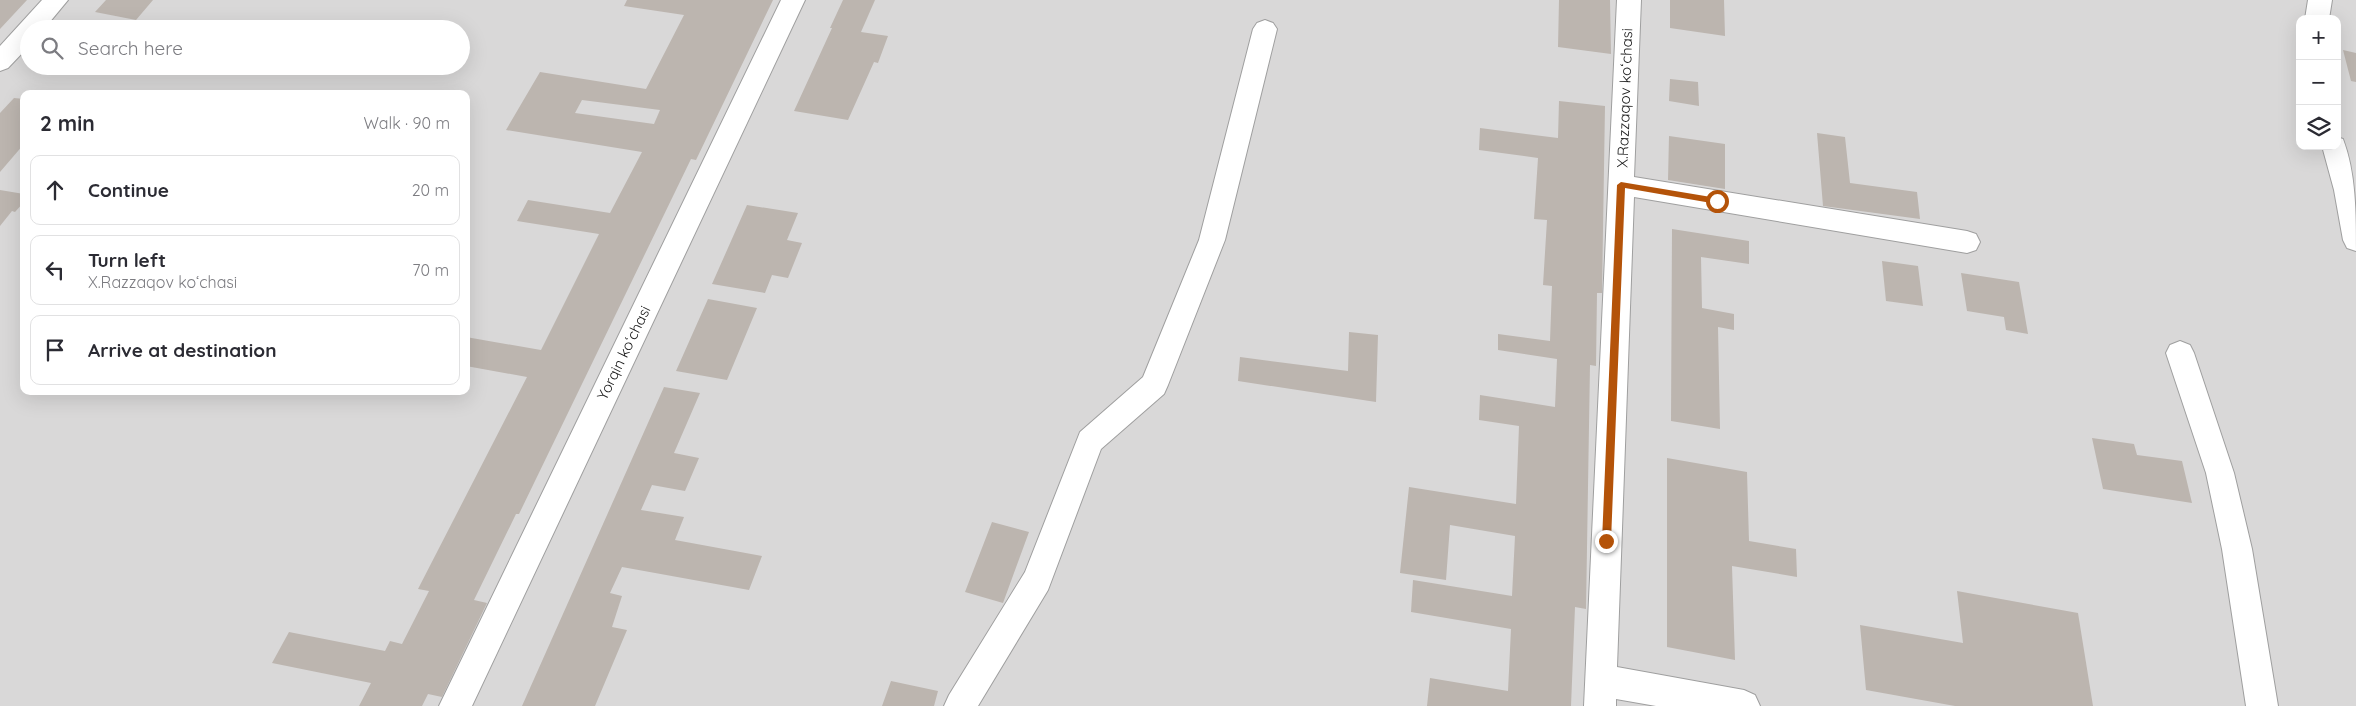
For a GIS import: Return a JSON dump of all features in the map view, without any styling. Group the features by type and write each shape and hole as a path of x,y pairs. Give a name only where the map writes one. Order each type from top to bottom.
{"street":[{"path":"38,20 56,0"},
{"name":"Yorqin koʻchasi","path":"455,706 793,0"},
{"name":"X.Razzaqov koʻchasi","path":"1600,693 1629,0"},
{"path":"2318,15 2320,0"},
{"path":"960,706 1037,580 1090,441 1154,385 1212,240 1265,29"},
{"path":"0,62 20,40"},
{"path":"2335,150 2347,190 2356,240"},
{"path":"1621,185 1967,242"},
{"path":"2180,353 2220,472 2237,549 2262,706"},
{"path":"1600,693 1744,706"}],"shaded area":[{"path":"0,0 2356,0 2356,706 0,706"}],"building":[{"path":"0,0 27,0 0,29"},
{"path":"106,0 153,0 136,20 95,12"},
{"path":"627,0 773,0 696,160 691,159 519,514 516,514 474,600 487,603 442,697 428,694 422,706 359,706 371,683 272,663 289,632 385,651 390,641 402,644 429,591 418,589 527,377 470,367 470,338 541,350 599,234 517,221 528,200 610,213 642,152 506,130 540,72 646,89 684,15 624,6","holes":["582,100 660,110 654,124 575,113"]},
{"path":"843,0 875,0 861,32 888,36 878,63 874,62 848,120 794,111 832,28 830,28"},
{"path":"1559,0 1610,0 1611,54 1558,47"},
{"path":"1670,0 1724,0 1725,36 1670,28"},
{"path":"2343,50 2356,53 2356,82 2351,81"},
{"path":"1670,79 1698,82 1699,106 1669,101"},
{"path":"14,98 20,99 20,149 0,172 0,113"},
{"path":"1559,101 1605,106 1602,293 1597,293 1596,366 1590,365 1586,609 1575,607 1571,706 1427,706 1430,678 1508,691 1511,629 1411,612 1413,580 1512,596 1515,536 1450,525 1446,580 1400,573 1409,487 1516,504 1519,426 1479,420 1480,395 1555,407 1557,359 1498,350 1498,334 1550,341 1552,286 1543,285 1547,220 1534,219 1538,158 1479,150 1480,128 1558,138"},
{"path":"1817,133 1845,137 1850,183 1917,192 1920,219 1823,206"},
{"path":"1669,136 1725,144 1725,189 1668,180"},
{"path":"0,190 20,193 20,206 15,212 12,211 0,226"},
{"path":"747,205 798,213 787,240 802,243 788,278 772,275 765,293 712,284"},
{"path":"1672,229 1749,241 1749,264 1701,257 1702,308 1734,314 1734,330 1718,327 1720,429 1671,421"},
{"path":"1882,261 1918,266 1923,306 1886,301"},
{"path":"1961,273 2019,282 2028,334 2006,330 2004,317 1967,311"},
{"path":"708,299 757,308 727,380 676,371"},
{"path":"1349,332 1378,335 1376,402 1238,381 1240,357 1348,371"},
{"path":"664,387 700,393 674,453 699,458 685,491 652,485 641,510 684,517 675,540 762,556 749,590 622,567 610,593 622,596 612,627 627,630 595,706 522,706"},
{"path":"2092,438 2134,444 2137,455 2182,461 2192,503 2103,489"},
{"path":"1667,458 1747,472 1749,541 1796,549 1797,577 1732,566 1735,660 1667,647"},
{"path":"992,522 1029,532 1003,603 965,592"},
{"path":"1957,591 2078,613 2093,706 1955,706 1866,690 1860,625 1963,643"},
{"path":"891,681 938,691 934,706 882,706"}],"route":[{"path":"1606,541 1621,185 1717,201"}]}
